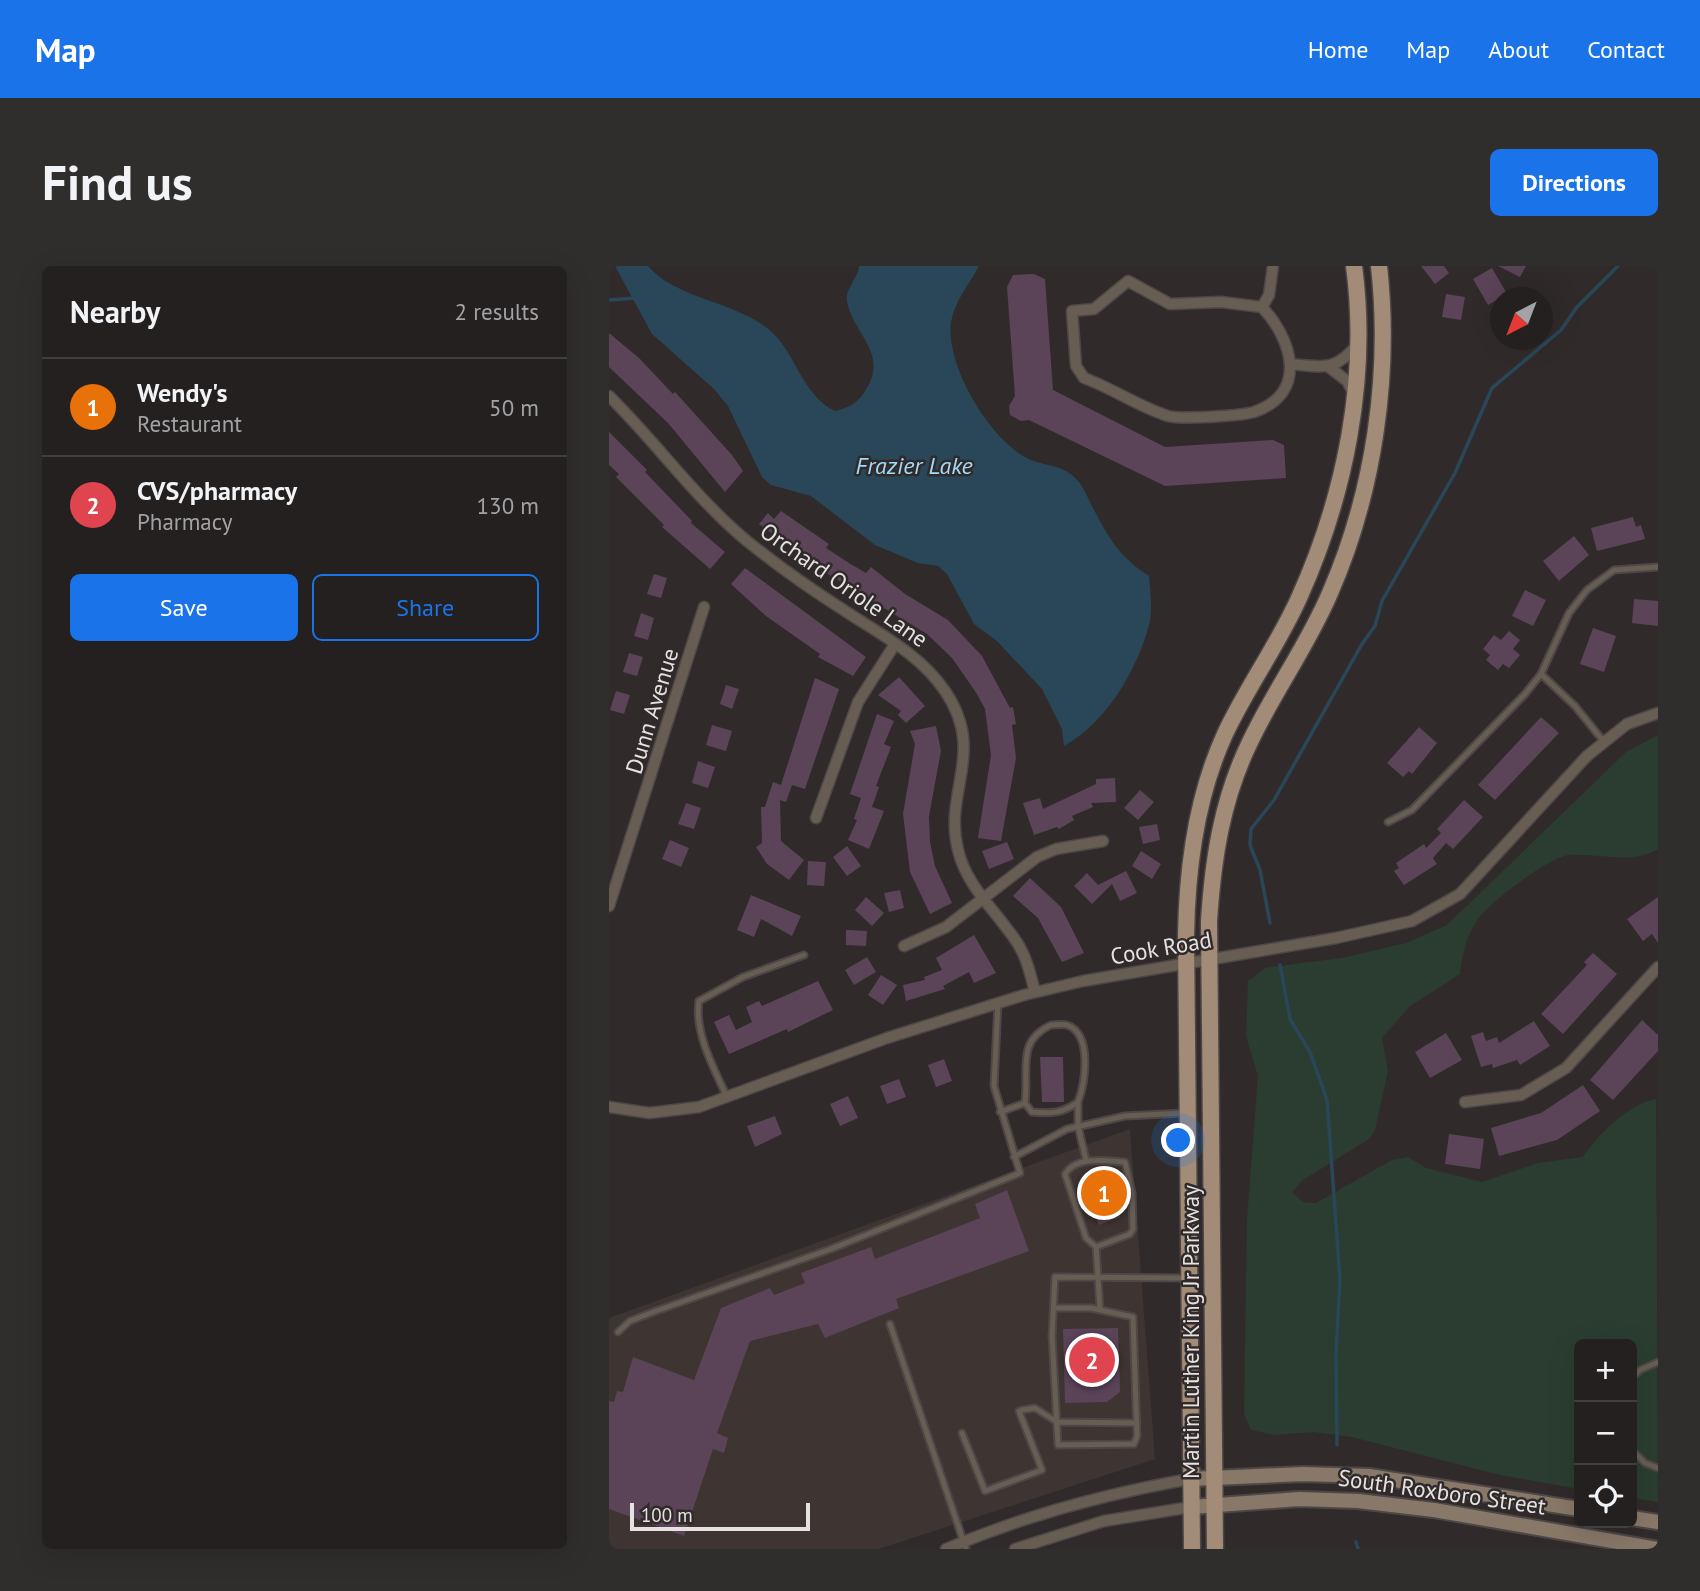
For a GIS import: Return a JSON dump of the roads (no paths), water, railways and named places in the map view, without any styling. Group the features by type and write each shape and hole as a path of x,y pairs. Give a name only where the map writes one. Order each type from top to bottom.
{"main road":[{"name":"Martin Luther King Jr Parkway","path":"1192,1549 1187,963 1189,876 1206,788 1225,734 1285,627 1318,552 1343,468 1355,394 1358,344 1354,266"},
{"name":"Martin Luther King Jr Parkway","path":"1215,1549 1211,879 1224,810 1250,742 1330,593 1363,493 1375,433 1383,350 1379,266"}],"street":[{"path":"1262,307 1269,295 1273,266"},
{"path":"1128,281 1170,304 1221,303 1262,307 1280,327 1288,343 1290,364 1285,386 1276,397 1254,411 1190,417 1169,416 1084,377 1076,366 1072,311 1094,309 1128,281"},
{"path":"1290,364 1329,367 1346,358 1358,344"},
{"path":"1329,367 1346,381 1355,394"},
{"name":"Orchard Oriole Lane","path":"609,396 705,502 745,539 791,576 922,664 943,688 961,721 965,754 954,830 961,862 983,898 1020,946 1035,992"},
{"name":"Dunn Avenue","path":"609,906 704,607"},
{"path":"816,818 858,702 895,644"},
{"name":"Cook Road","path":"609,1107 649,1113 686,1110 887,1038 1035,992 1397,925 1447,904 1475,880 1587,756 1627,724 1658,713"},
{"path":"904,946 946,927 1046,852 1103,841"},
{"path":"1465,1102 1521,1095 1566,1068 1658,967"},
{"name":"South Roxboro Street","path":"946,1549 965,1545 1075,1502 1190,1479 1215,1477 1303,1474 1369,1476 1574,1508"},
{"name":"South Roxboro Street","path":"1015,1549 1104,1521 1191,1507 1299,1499 1390,1503 1658,1549"},
{"path":"1637,1519 1658,1522"}],"lane":[{"path":"1388,822 1412,810 1541,674 1569,613 1587,590 1614,570 1658,566"},
{"path":"1541,674 1575,706 1604,742"},
{"path":"727,1097 702,1034 697,1014 699,1001 743,977 804,955"},
{"path":"618,1332 631,1321 667,1306 831,1249 1020,1173 994,1086 998,1002"},
{"path":"1078,1102 1068,1109 1050,1114 1032,1112 1025,1102 1029,1042 1035,1032 1051,1025 1067,1025 1078,1032 1083,1042 1083,1089 1078,1102 1078,1126 1086,1160"},
{"path":"1000,1112 1025,1102"},
{"path":"1014,1157 1044,1139 1078,1126 1125,1116 1188,1113"},
{"path":"1096,1247 1130,1234 1132,1193 1125,1162 1086,1160 1069,1168 1066,1182 1086,1238 1096,1247 1100,1309"},
{"path":"1055,1308 1100,1309 1133,1317 1137,1423 1134,1444 1090,1447 1058,1445 1052,1336 1055,1277 1189,1278"},
{"path":"890,1324 965,1545"},
{"path":"1637,1373 1658,1362"},
{"path":"962,1433 985,1491 1042,1471 1021,1410 1035,1408 1057,1422 1137,1423"},
{"path":"1637,1455 1645,1463 1658,1468"}],"water":[{"name":"Frazier Lake","path":"615,266 648,266 659,277 688,293 737,311 767,328 785,348 814,394 823,404 835,411 856,402 872,378 874,366 868,344 847,301 859,266 979,266 959,300 951,322 955,358 972,398 984,417 1011,447 1025,457 1065,471 1077,480 1116,546 1130,562 1149,576 1151,613 1144,642 1118,694 1093,724 1064,746 1062,729 1042,689 997,641 974,624 947,574 938,566 918,563 875,545 811,496 771,485 762,477 728,406 714,389 652,334"}],"waterway":[{"path":"1270,923 1260,870 1250,845 1251,829 1274,800 1362,644 1375,626 1382,601 1455,473 1492,388 1561,330 1577,307 1618,266"},
{"path":"609,300 635,298"},
{"path":"1280,965 1290,1019 1310,1052 1327,1100 1340,1279 1336,1353 1337,1445"},
{"path":"1356,1542 1358,1549"}],"place":[{"name":"Wendy's","path":"1104,1193"},
{"name":"CVS/pharmacy","path":"1092,1360"}]}
